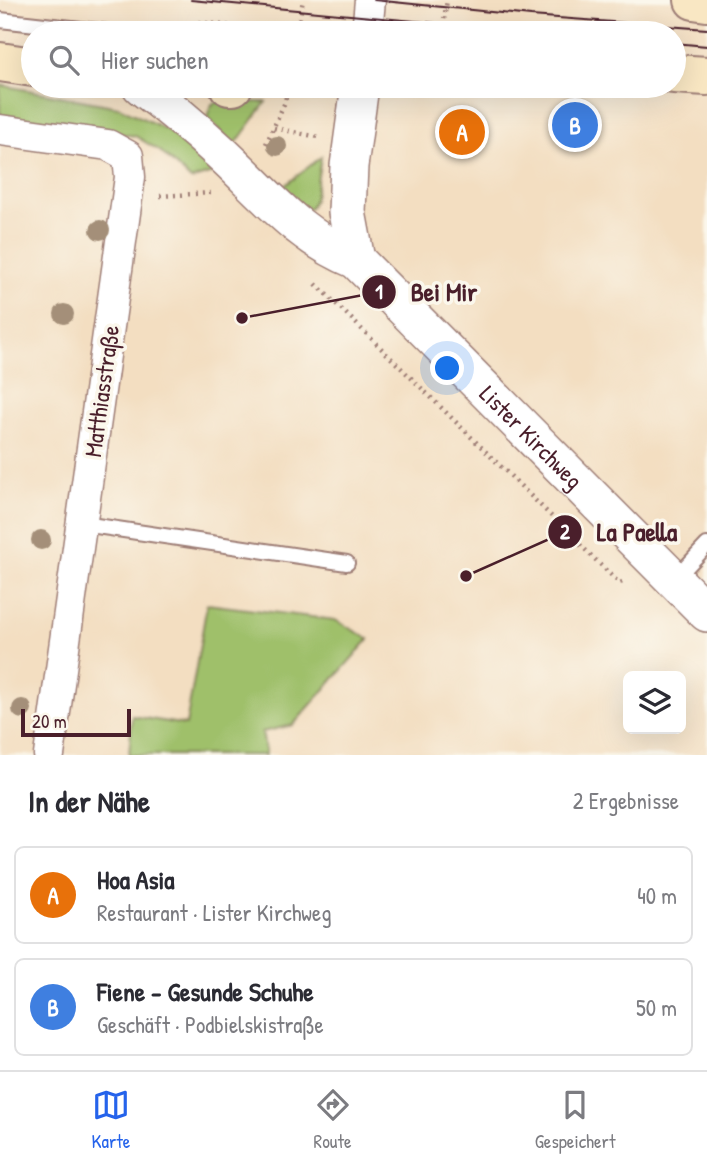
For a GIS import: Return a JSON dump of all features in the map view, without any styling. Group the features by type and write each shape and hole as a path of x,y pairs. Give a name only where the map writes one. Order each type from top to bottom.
{"main road":[{"path":"694,0 707,2"},
{"path":"0,62 21,65"},
{"path":"686,75 707,76"}],"street":[{"path":"368,21 370,0"},
{"name":"Lister Kirchweg","path":"155,98 219,151 295,225 329,249 356,260 707,613"},
{"path":"356,260 347,212 349,166 358,98"},
{"name":"Matthiasstraße","path":"0,130 108,145 128,156 130,177 49,755"}],"lane":[{"path":"0,20 21,22"},
{"path":"83,524 347,563"},
{"path":"674,580 707,545"}],"path":[{"path":"299,21 303,0"},
{"path":"444,21 447,0"},
{"path":"264,147 284,98"},
{"path":"274,128 324,138"},
{"path":"128,199 224,192"},
{"path":"313,281 619,583 674,580"}],"green space":[{"path":"0,85 21,89 21,98 70,98 119,107 168,130 215,172 191,180 160,151 135,136 0,116"},
{"path":"266,102 234,146 207,117 212,104"},
{"path":"321,157 314,201 310,208 300,210 278,191"},
{"path":"207,604 335,620 369,639 293,725 262,732 266,755 129,755 132,716 186,725"}],"tram line":[{"path":"191,0 414,21"},
{"path":"374,0 599,21"},
{"path":"686,27 707,29"},
{"path":"686,44 707,46"}],"place":[{"name":"Fiene - Gesunde Schuhe","path":"575,125"},
{"name":"Hoa Asia","path":"462,132"},
{"name":"Bei Mir","path":"242,318"},
{"name":"La Paella","path":"466,576"}]}
